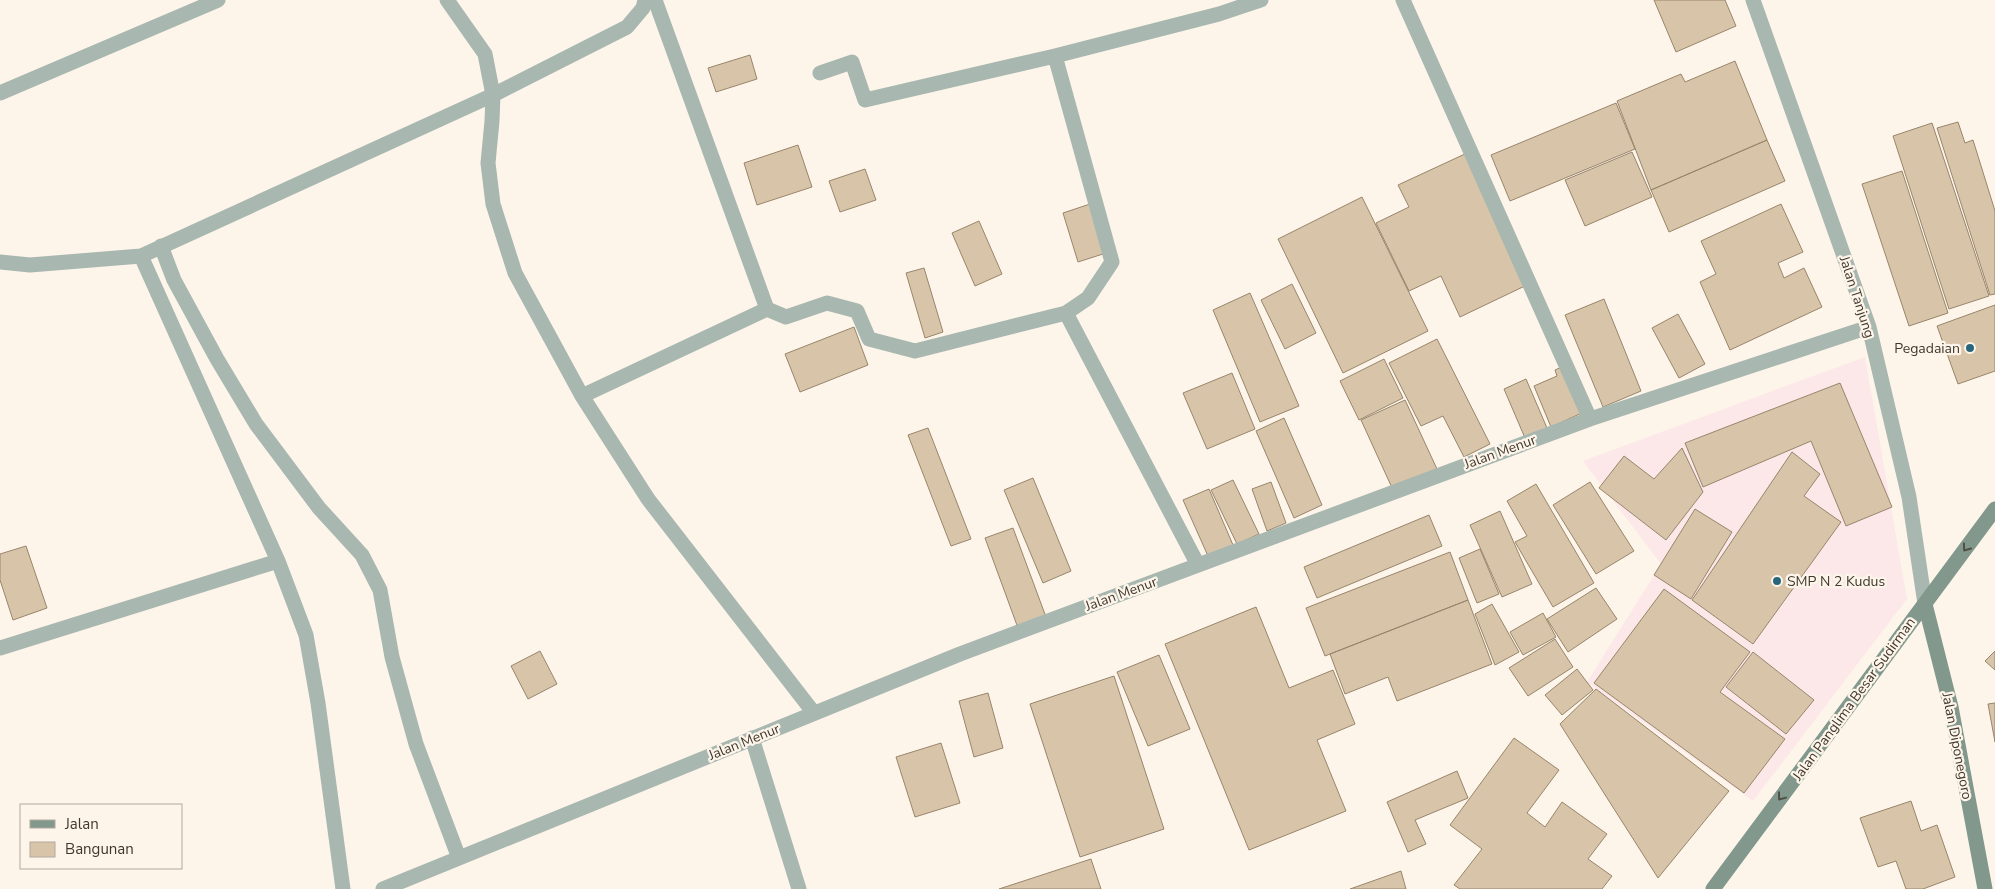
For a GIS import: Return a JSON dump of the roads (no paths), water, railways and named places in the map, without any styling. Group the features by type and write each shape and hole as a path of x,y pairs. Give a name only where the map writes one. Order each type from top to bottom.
{"main road":[{"name":"Jalan Panglima Besar Sudirman","path":"1713,889 1995,509"},
{"name":"Jalan Diponegoro","path":"1925,604 1951,707 1985,889"}],"street":[{"path":"0,93 218,0"},
{"path":"447,0 485,54 493,95 488,163 493,204 515,273 582,396 648,499 814,713"},
{"path":"0,262 30,265 141,256 493,95 627,27 643,8 645,0"},
{"path":"654,0 767,309 786,317 827,303 857,311 869,339 915,351 1066,313 1088,298 1112,262 1055,56"},
{"path":"820,72 852,62 865,100 1055,56 1209,17 1262,0"},
{"path":"1403,0 1590,419"},
{"name":"Jalan Tanjung","path":"1753,0 1869,327 1909,497 1925,604"},
{"path":"161,246 174,280 217,359 256,424 319,508 362,555 380,590 392,657 416,744 459,858"},
{"path":"141,256 278,561 306,635 318,703 343,889"},
{"path":"582,396 767,309"},
{"path":"1066,313 1198,565"},
{"name":"Jalan Menur","path":"383,889 406,885 459,858 960,654 1590,419 1869,327"},
{"path":"0,648 278,561"},
{"path":"752,738 799,889"}],"place":[{"name":"Pegadaian","path":"1970,348"},
{"name":"SMP N 2 Kudus","path":"1777,581"}]}
